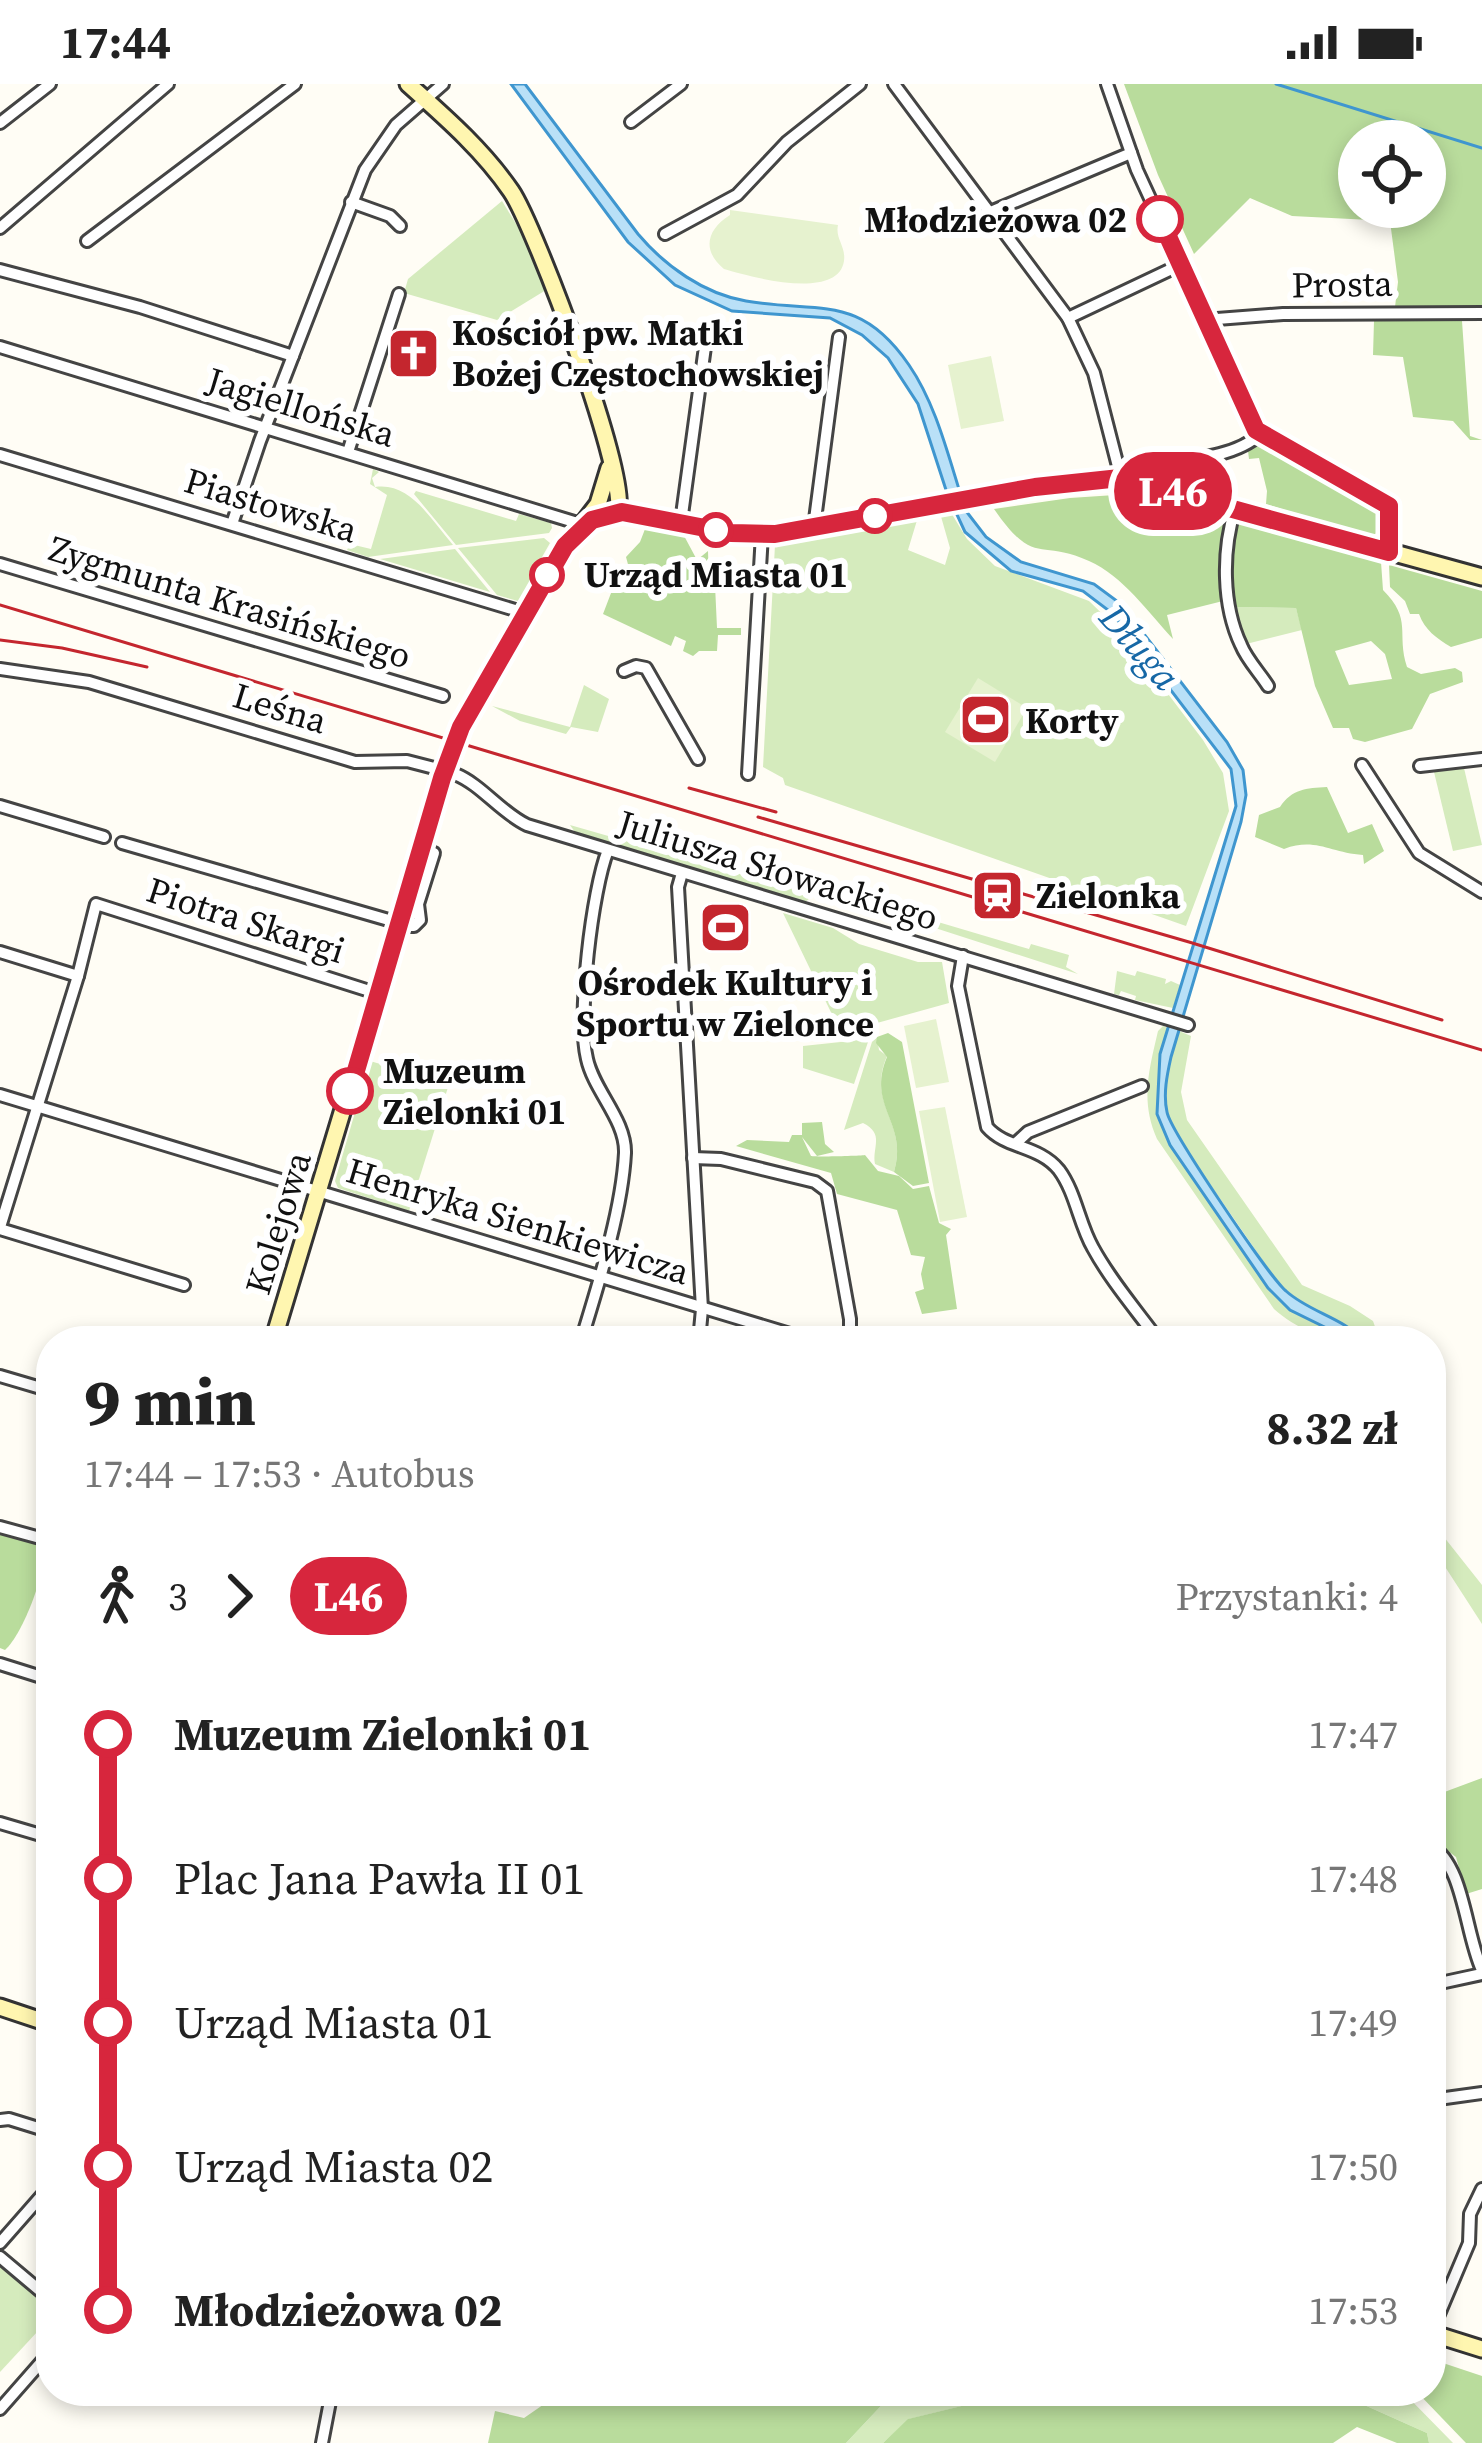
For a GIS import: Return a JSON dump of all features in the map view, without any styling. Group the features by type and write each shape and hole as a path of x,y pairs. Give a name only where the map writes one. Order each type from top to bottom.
{"street":[{"path":"0,123 50,84"},
{"path":"0,228 168,84"},
{"path":"87,241 295,84"},
{"path":"408,84 494,168 531,225 610,453 611,504"},
{"path":"232,524 351,202 381,143 443,84"},
{"path":"631,122 681,84"},
{"path":"665,234 737,195 787,142 860,84"},
{"path":"894,84 1068,318 1094,373 1120,478"},
{"path":"1107,84 1131,153 1204,320 1260,434 1389,506 1389,552"},
{"path":"988,213 1131,153"},
{"path":"351,202 390,216 400,226"},
{"path":"1068,318 1180,265"},
{"path":"0,270 140,307 293,356"},
{"path":"348,452 399,294"},
{"name":"Prosta","path":"1204,320 1283,314 1482,313"},
{"path":"681,522 709,325"},
{"path":"814,527 838,337"},
{"name":"Jagiellońska","path":"0,347 584,525"},
{"path":"1141,466 1218,452 1251,442 1260,434"},
{"name":"Piastowska","path":"0,454 525,613"},
{"path":"611,504 681,522 762,534 975,497 1120,478 1482,577"},
{"path":"464,721 565,546 611,504"},
{"path":"1235,509 1229,529 1227,600 1241,646 1268,686"},
{"path":"748,774 762,534"},
{"name":"Zygmunta Krasińskiego","path":"0,564 443,696"},
{"path":"624,671 646,668 698,760"},
{"name":"Leśna","path":"0,669 89,682 355,762 407,761 445,774"},
{"path":"1420,766 1482,759"},
{"path":"1362,765 1419,854 1482,892"},
{"name":"Juliusza Słowackiego","path":"445,774 468,779 509,817 1188,1025"},
{"name":"Kolejowa","path":"278,1326 445,774"},
{"path":"0,806 104,837"},
{"path":"122,843 414,926 420,920 418,904 434,853"},
{"path":"586,1326 600,1278 625,1149 587,1059 586,1007 596,886 608,850"},
{"path":"682,873 678,887 700,1326"},
{"name":"Piotra Skargi","path":"78,976 96,904 379,994"},
{"path":"0,952 78,976 0,1228 184,1286"},
{"path":"963,956 958,986 986,1124 995,1136 1042,1154 1060,1172 1091,1246 1148,1326"},
{"path":"1016,1143 1028,1132 1142,1086"},
{"name":"Henryka Sienkiewicza","path":"0,1094 761,1326"},
{"path":"694,1158 721,1159 815,1182 827,1191 849,1326"},
{"path":"0,1376 36,1387"},
{"path":"0,1526 36,1537"},
{"path":"0,1664 36,1675"},
{"path":"0,1823 36,1834"},
{"path":"1446,1858 1454,1870 1482,1972 1446,1981"},
{"path":"0,2006 36,2019"},
{"path":"1446,2099 1482,2093"},
{"path":"0,2120 36,2127"},
{"path":"1446,2300 1476,2236 1471,2215 1482,2189"},
{"path":"0,2243 36,2202"},
{"path":"0,2257 36,2287"},
{"path":"1446,2337 1482,2349"},
{"path":"0,2409 36,2368"},
{"path":"322,2443 329,2406"}],"green space":[{"path":"1124,84 1482,84 1482,308 1395,307 1398,282 1391,228 1446,228 1446,120 1338,120 1338,218 1292,216 1250,198 1194,254"},
{"path":"502,201 531,248 546,290 497,320 404,293 408,279"},
{"path":"730,210 838,225 844,261 838,273 827,280 792,283 724,269 712,255 710,241"},
{"path":"1374,321 1462,321 1470,436 1482,440 1470,440 1453,421 1413,417 1403,357 1373,355"},
{"path":"991,356 1004,421 961,429 948,365"},
{"path":"1264,442 1385,509 1383,530 1369,537 1266,504 1259,458 1249,459 1248,451"},
{"path":"373,469 379,472 372,478 375,487 409,496 453,545 368,557 347,550 350,544 371,549 387,495 370,484"},
{"path":"416,491 516,521 519,514 551,523 552,528 549,533 456,545"},
{"path":"1130,494 1227,519 1223,601 1167,615 1173,639 1113,576 1089,561 1029,545 994,509"},
{"path":"950,511 967,539 995,566 1089,601 1121,632 1223,773 1229,811 1186,926 785,785 783,778 763,767 775,545 918,517 908,550 945,565 950,548 940,513"},
{"path":"1237,521 1381,562 1383,590 1401,619 1407,667 1421,674 1455,668 1462,672 1463,682 1430,694 1412,729 1365,742 1353,739 1349,728 1333,728 1315,686 1296,608 1234,607 1231,566","holes":["1371,641 1385,654 1392,679 1349,685 1335,651"]},
{"path":"647,524 682,532 697,560 708,551 717,628 741,628 741,635 718,635 717,651 699,651 693,656 683,651 686,641 675,636 671,646 603,614 621,567 629,568 626,557 640,542"},
{"path":"544,538 550,543 518,601 497,595 458,548"},
{"path":"455,549 490,592 380,559"},
{"path":"1389,565 1482,591 1482,638 1451,647 1436,637 1390,587"},
{"path":"1234,607 1296,608 1302,630 1246,644"},
{"name":"Korty","path":"978,678 1027,708 995,762 945,732"},
{"path":"584,685 609,699 598,732 571,727 566,734 520,721 492,706 570,727"},
{"path":"1464,768 1482,845 1453,851 1434,772"},
{"path":"1327,787 1348,833 1372,824 1384,851 1364,864 1363,855 1314,845 1284,849 1255,837 1259,815 1280,807 1300,791"},
{"path":"570,825 810,894 810,898 804,903 577,835"},
{"path":"818,884 939,916 938,922 1029,949 1031,944 1069,955 1066,967 1078,974 836,896 830,890 820,891"},
{"path":"783,913 833,928 859,944 918,962 942,962 949,1003 841,1033"},
{"path":"1117,971 1135,976 1137,971 1166,979 1165,984 1180,985 1173,1008 1135,1000 1136,996 1121,991 1114,994"},
{"path":"936,1019 949,1082 916,1088 904,1026"},
{"path":"1168,1028 1159,1072 1159,1103 1170,1145 1280,1301 1326,1326 1299,1326 1274,1309 1157,1139 1148,1085 1158,1031"},
{"path":"1179,1031 1191,1036 1181,1092 1187,1120 1302,1285 1350,1306 1375,1326 1345,1326 1281,1287 1172,1126 1166,1099"},
{"path":"888,1033 902,1042 929,1183 913,1186 894,1172 896,1140 881,1089 887,1057 876,1043 877,1037"},
{"path":"877,1037 879,1050 887,1056 881,1087 896,1140 894,1172 875,1164 876,1136 870,1127 863,1123 844,1130"},
{"path":"869,1039 854,1084 803,1068 803,1046"},
{"path":"370,1061 449,1084 409,1211 338,1188 335,1181"},
{"path":"945,1107 967,1217 940,1222 919,1111"},
{"path":"822,1122 825,1144 834,1152 817,1156 865,1155 878,1171 899,1176 913,1189 929,1186 939,1223 951,1229 946,1235 957,1309 922,1314 915,1292 924,1289 925,1257 911,1255 897,1210 837,1194 831,1173 736,1146 747,1140 789,1142 792,1135 802,1135 802,1123"},
{"path":"0,1532 36,1542 36,1589 12,1642 5,1650 0,1648"},
{"path":"1446,1540 1482,1585 1482,1624 1446,1568"},
{"path":"1482,1778 1482,1889 1466,1894 1456,1857 1446,1849 1446,1791"},
{"path":"0,2264 36,2296 36,2333 0,2372"},
{"path":"1446,2364 1482,2376 1482,2443 1466,2443 1430,2406 1446,2406"},
{"path":"541,2406 881,2406 846,2443 488,2443 495,2411 524,2418"},
{"path":"881,2406 962,2406 909,2419 883,2443 846,2443"},
{"path":"961,2406 1367,2406 1427,2433 1429,2443 1397,2443 1357,2427 1333,2443 883,2443 908,2419"},
{"path":"1367,2406 1417,2406 1453,2443 1429,2443 1427,2433"}],"water":[{"name":"Długa","path":"511,84 525,84 638,234 686,277 730,297 836,310 873,326 891,342 928,399 966,511 986,537 1021,562 1094,584 1121,604 1227,742 1243,770 1246,795 1171,1057 1167,1112 1201,1173 1276,1280 1295,1298 1347,1326 1323,1326 1290,1310 1268,1288 1170,1145 1157,1114 1160,1054 1236,806 1231,769 1112,613 1083,591 1011,571 965,532 918,404 888,358 862,335 830,318 732,311 675,285 628,242"}],"waterway":[{"path":"1276,84 1482,148"}],"tunnel":[{"path":"443,778 464,721"}],"railway":[{"path":"0,605 1482,1050"},
{"path":"0,640 147,667"},
{"path":"689,788 776,812"},
{"path":"758,817 1442,1020"}],"bus line":[{"name":"L46","path":"350,1091 461,727 565,546 592,520 622,512 731,533 775,534 1035,487 1120,478 1389,552 1389,506 1256,430 1160,219"}],"place":[{"name":"Młodzieżowa 02","path":"1160,219"},
{"name":"Kościół pw. Matki Bożej Częstochowskiej","path":"413,353"},
{"name":"Urząd Miasta 01","path":"716,530"},
{"name":"Korty","path":"986,720"},
{"name":"Zielonka","path":"997,895"},
{"name":"Ośrodek Kultury i Sportu w Zielonce","path":"725,927"},
{"name":"Muzeum Zielonki 01","path":"350,1091"}]}
